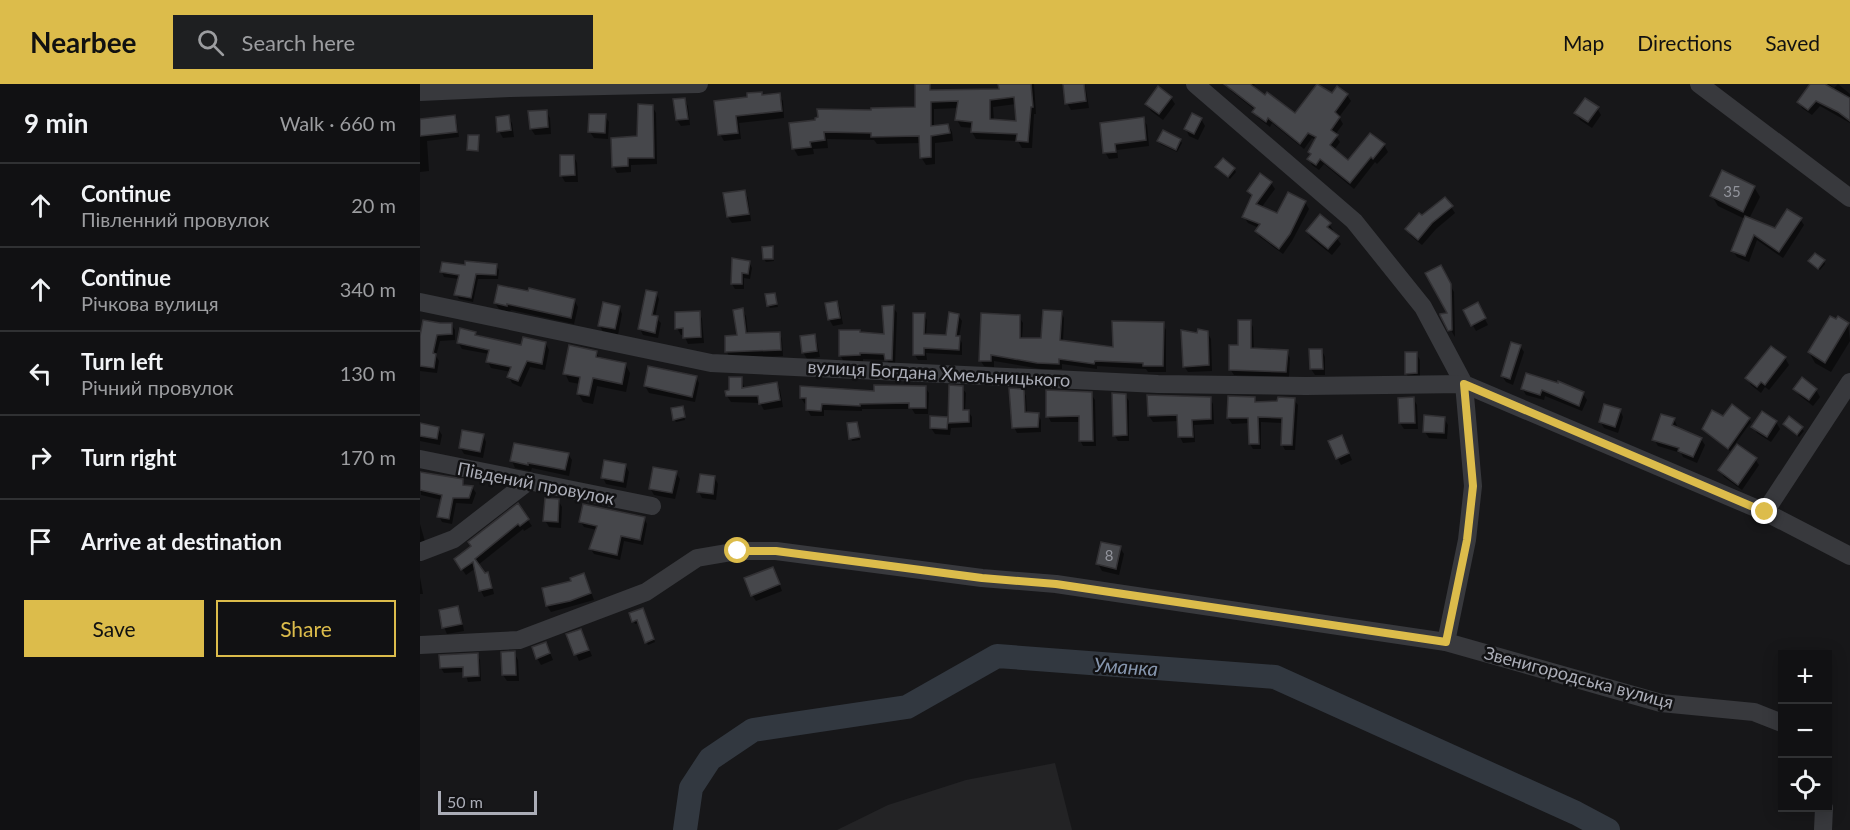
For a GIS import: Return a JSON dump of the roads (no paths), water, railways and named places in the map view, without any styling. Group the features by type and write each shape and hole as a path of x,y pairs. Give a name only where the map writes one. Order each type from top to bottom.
{"street":[{"path":"420,92 699,84"},
{"path":"1195,84 1354,221 1423,307 1464,384 1473,486 1467,540 1446,642"},
{"path":"1699,84 1850,198"},
{"name":"вулиця Богдана Хмельницького","path":"420,302 711,363 1158,384 1306,386 1464,384"},
{"path":"1765,512 1850,382"},
{"path":"1464,384 1765,512 1850,555"},
{"name":"Південий провулок","path":"420,459 652,506"},
{"path":"420,552 454,539 529,481"},
{"name":"Звенигородська вулиця","path":"420,645 519,640 646,592 698,558 738,551 776,551 982,578 1056,584 1446,642 1661,703 1754,712 1778,721"},
{"path":"1823,830 1824,812"}],"waterway":[{"name":"Уманка","path":"685,830 691,788 710,759 753,730 907,707 997,656 1275,677 1576,813 1608,830"}]}
